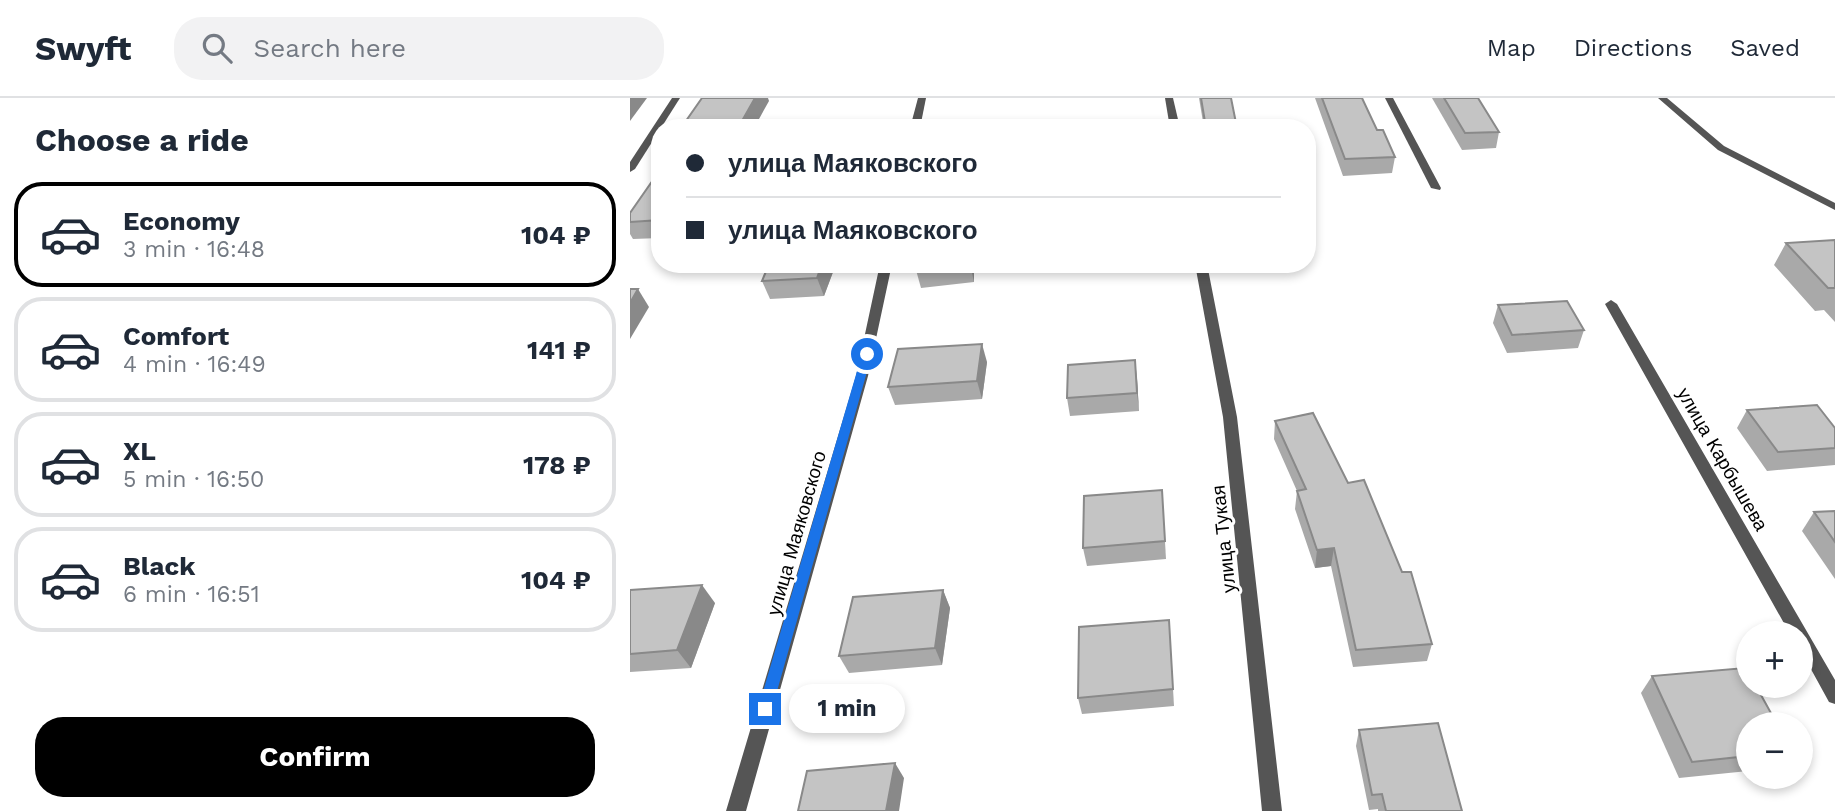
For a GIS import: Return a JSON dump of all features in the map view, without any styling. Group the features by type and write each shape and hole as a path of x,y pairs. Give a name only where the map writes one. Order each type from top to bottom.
{"street":[{"path":"662,119 676,98"},
{"path":"917,119 922,98"},
{"path":"1169,98 1173,119"},
{"path":"1389,98 1436,188"},
{"path":"1662,98 1721,148 1835,207"},
{"path":"630,169 651,137"},
{"name":"улица Маяковского","path":"736,811 862,376 884,273"},
{"name":"улица Тукая","path":"1203,273 1230,417 1272,811"},
{"name":"улица Карбышева","path":"1611,304 1792,621"},
{"name":"улица Карбышева","path":"1813,658 1835,696"}],"building":[{"path":"702,98 755,98 743,119 687,119"},
{"path":"1201,98 1231,98 1235,119 1204,119"},
{"path":"1322,98 1362,98 1377,130 1383,130 1395,157 1345,159"},
{"path":"1444,98 1478,98 1499,132 1465,133"},
{"path":"651,183 651,221 630,222 630,213"},
{"path":"1835,240 1835,288 1828,288 1786,243"},
{"path":"765,273 819,273 817,278 762,281"},
{"path":"630,289 638,289 630,303"},
{"path":"1567,301 1584,330 1512,335 1498,305"},
{"path":"982,344 977,381 888,387 898,349"},
{"path":"1135,360 1137,393 1067,398 1068,365"},
{"path":"1817,405 1835,428 1835,448 1778,452 1747,410"},
{"path":"1313,413 1348,483 1364,480 1402,572 1411,572 1432,644 1356,650 1334,548 1317,550 1297,491 1306,489 1275,421"},
{"path":"1162,490 1165,541 1083,548 1084,496"},
{"path":"1835,511 1835,542 1814,512"},
{"path":"702,585 677,650 630,654 630,590"},
{"path":"943,590 935,648 839,656 853,597"},
{"path":"1169,620 1173,689 1078,698 1079,627"},
{"path":"1736,669 1736,698 1763,698 1770,712 1736,712 1736,757 1692,762 1652,676"},
{"path":"1438,723 1462,811 1386,811 1382,794 1372,795 1359,730"},
{"path":"895,763 886,811 798,811 807,771"}],"route":[{"path":"765,709 867,354"}]}
